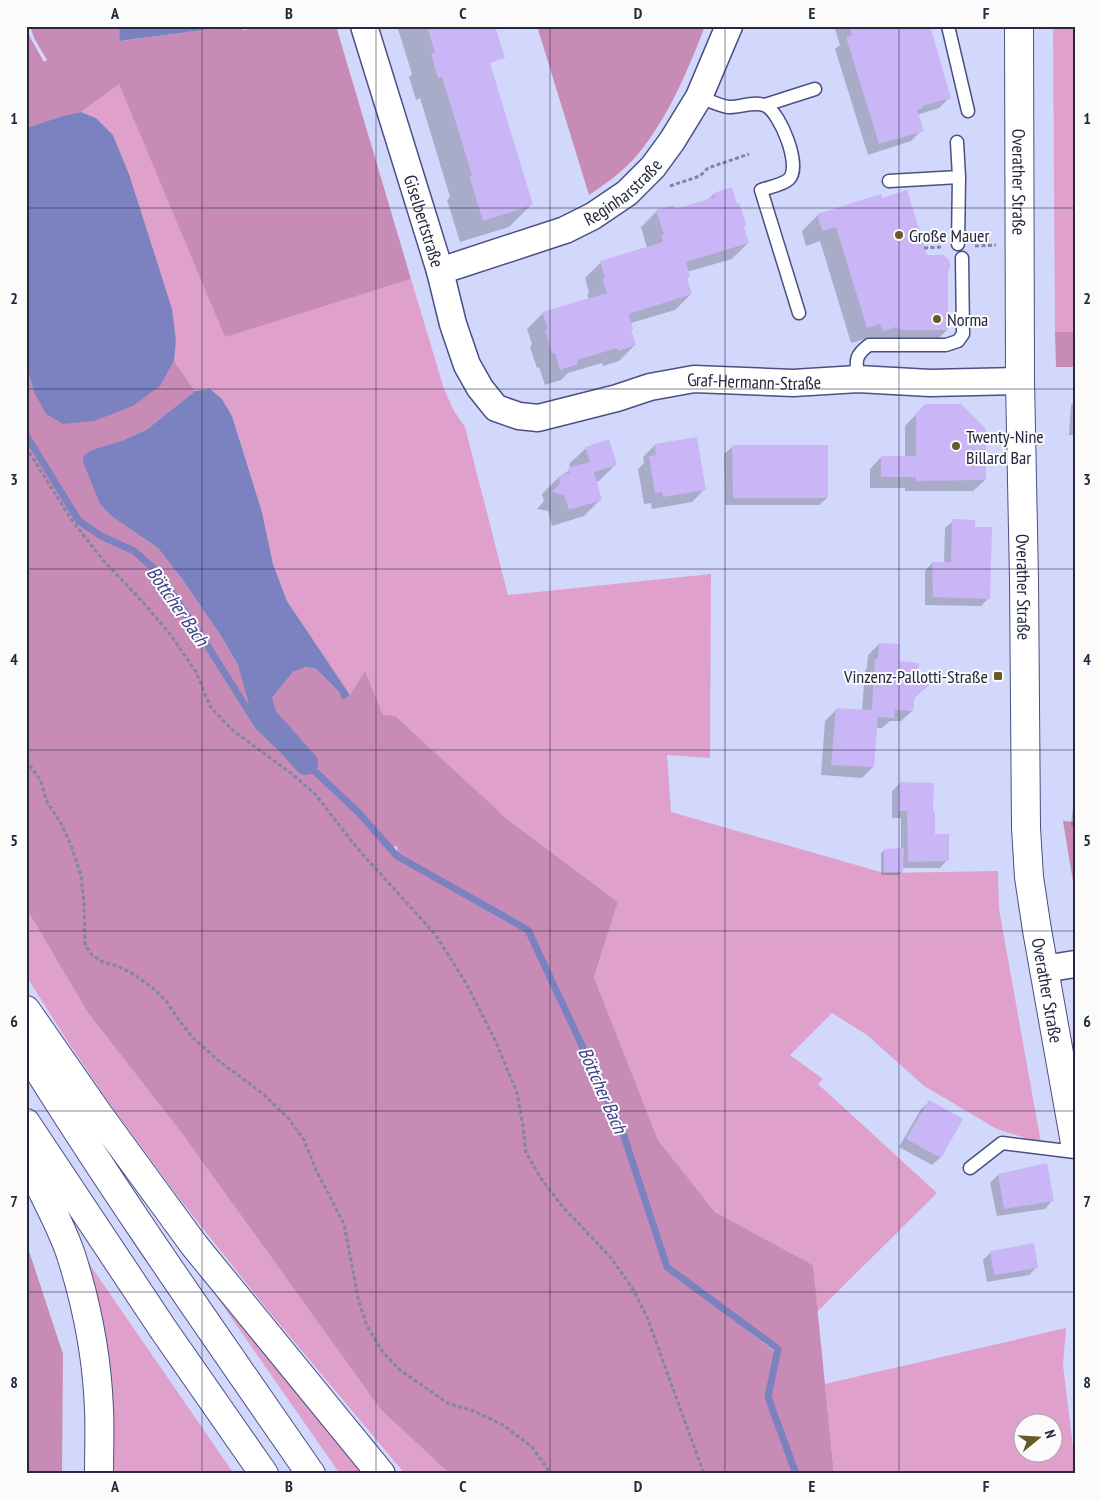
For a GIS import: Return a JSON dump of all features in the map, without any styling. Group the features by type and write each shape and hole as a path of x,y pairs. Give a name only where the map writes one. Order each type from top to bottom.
{"main road":[{"name":"Overather Straße","path":"1019,26 1020,382 1026,828 1029,877 1075,1143"},
{"path":"26,1010 136,1167 194,1245 380,1474"},
{"path":"26,1050 110,1181 311,1474"},
{"path":"26,1123 163,1329 264,1474"},
{"path":"26,1158 71,1254 86,1310 96,1367 99,1409 99,1474"}],"street":[{"name":"Giselbertstraße","path":"364,26 467,365 480,388 496,408"},
{"name":"Reginharstraße","path":"440,271 565,230 614,203 627,193 652,167 672,141 699,97 729,26"},
{"name":"Graf-Hermann-Straße","path":"496,408 519,416 538,418 617,398 650,387 694,379 793,383 858,379 930,382 1020,382"},
{"path":"1044,969 1075,964"}],"lane":[{"path":"948,26 968,111"},
{"path":"699,97 729,107 765,105 815,89"},
{"path":"765,105 774,112 782,125 791,153 793,172 790,179 761,190 799,313"},
{"path":"957,142 959,177 958,244"},
{"path":"889,181 959,177"},
{"path":"858,379 856,361 860,352 870,345 946,345 958,341 963,334 962,258"},
{"path":"970,1168 1002,1143 1075,1152"}],"path":[{"path":"708,168 749,154"},
{"path":"26,447 71,520 102,559 170,634 196,672 210,706 231,729 292,774 315,794 357,848 436,934 466,983 496,1042 517,1093 526,1152 540,1177 562,1206 611,1258 633,1289 647,1317 704,1474"},
{"path":"26,760 41,781 46,800 62,825 81,876 85,945 92,955 103,962 130,972 153,988 166,1001 178,1020 193,1038 219,1061 262,1093 289,1119 304,1140 316,1170 344,1224 359,1302 367,1326 382,1351 400,1370 449,1404 474,1411 503,1425 532,1447 551,1474"}],"shaded area":[{"path":"26,26 44,62 47,60 34,38 30,26 119,26 121,41 234,26 243,26 243,30 267,26 336,26 411,279 225,337 119,84 81,112 26,128"},
{"path":"537,26 705,26 677,92 650,139 628,165 589,195"},
{"path":"1053,26 1075,26 1075,332 1055,332"},
{"path":"119,83 225,336 411,279 444,389 454,411 465,427 508,595 711,574 710,758 667,755 671,812 884,873 998,871 999,909 1041,1143 997,1129 924,1086 867,1035 832,1013 790,1055 823,1079 818,1084 937,1193 817,1312 813,1265 715,1212 658,1140 594,977 618,902 507,819 383,715 365,672 350,695 287,601 273,564 262,512 232,416 222,399 210,389 195,391 174,361 176,341 149,239 129,174 113,135 96,118 81,112"},
{"path":"1055,332 1075,332 1075,367 1056,367"},
{"path":"174,361 195,391 146,430 121,441 100,504 111,516 158,548 221,636 255,694 259,697 273,697 293,672 306,667 316,669 339,692 342,699 350,695 365,671 383,715 395,716 507,819 618,902 594,977 658,1140 715,1212 813,1265 834,1474 797,1474 770,1397 779,1349 667,1263 619,1119 527,926 398,854 397,846 393,847 395,858 525,930 615,1118 665,1267 775,1352 766,1398 793,1474 450,1474 381,1410 181,1132 88,1013 26,908 26,365 34,392 161,385"},
{"path":"1063,821 1075,822 1075,894"},
{"path":"26,908 88,1013 181,1132 381,1410 450,1474 405,1474 266,1308 182,1202 110,1104 26,976"},
{"path":"26,1242 63,1354 62,1474 26,1474"},
{"path":"77,1246 234,1474 108,1474"},
{"path":"198,1270 372,1474 340,1474"},
{"path":"1066,1328 1063,1365 1075,1474 834,1474 825,1384"}],"water":[{"path":"119,26 234,26 120,41"},
{"path":"81,112 96,118 113,135 129,174 172,309 176,341 174,361 161,385 133,406 94,421 63,424 46,414 34,392 26,365 26,128"},
{"path":"210,389 222,399 232,416 262,512 273,564 287,601 350,695 342,700 339,692 316,669 306,667 293,672 273,697 259,697 255,694 221,636 158,548 111,516 100,504 83,462 84,455 92,450 121,441 146,430 195,391"}],"building":[{"path":"427,26 495,26 505,58 490,63 533,205 483,221 469,176 472,175 442,77 438,78 431,54 435,52"},
{"path":"849,26 930,26 951,98 922,106 923,108 917,110 924,131 879,144 846,37 852,35"},
{"path":"732,187 737,204 739,203 744,217 746,226 744,227 749,243 686,262 690,277 687,278 692,294 629,314 636,345 618,351 617,348 577,360 578,364 560,370 555,353 552,353 545,330 548,329 542,312 607,293 602,279 605,278 600,261 663,242 661,235 664,235 656,210 674,205 675,209 715,197 714,193"},
{"path":"907,190 927,255 944,255 950,261 948,271 948,330 900,330 896,327 883,331 880,324 867,328 836,227 822,231 817,214 881,194 882,198"},
{"path":"925,404 961,404 986,429 986,480 916,481 916,477 881,477 881,456 916,456 916,413"},
{"path":"697,437 706,490 663,497 662,492 655,493 649,456 656,455 654,444"},
{"path":"609,439 617,465 594,472 602,500 569,510 564,495 552,492 560,483 558,476 570,473 568,468 590,462 585,447"},
{"path":"732,445 828,445 828,498 733,498"},
{"path":"952,519 975,520 975,527 992,527 990,599 933,597 932,562 951,562"},
{"path":"879,643 900,644 899,661 919,663 917,676 930,685 915,696 913,711 895,710 894,718 878,717 874,767 831,765 836,708 872,710 875,659 878,659"},
{"path":"899,782 934,783 933,811 935,811 935,834 949,834 949,861 908,862 907,811 898,811"},
{"path":"904,848 903,872 884,872 884,849"},
{"path":"929,1100 963,1119 941,1158 906,1139"},
{"path":"1047,1163 1054,1201 1004,1209 998,1174"},
{"path":"1034,1243 1038,1268 994,1275 990,1251"}],"waterway":[{"name":"Böttcher Bach","path":"26,435 79,521 101,536 134,551 157,571 258,726 282,749 306,763 359,813 397,856 528,930 620,1124 667,1267 778,1349 768,1397 796,1474"},
{"name":"Böttcher Bach","path":"251,667 265,717 306,763"}],"place":[{"name":"Große Mauer","path":"899,235"},
{"name":"Norma","path":"937,319"},
{"name":"Twenty-Nine Billard Bar","path":"956,446"},
{"name":"Vinzenz-Pallotti-Straße","path":"998,676"}]}
